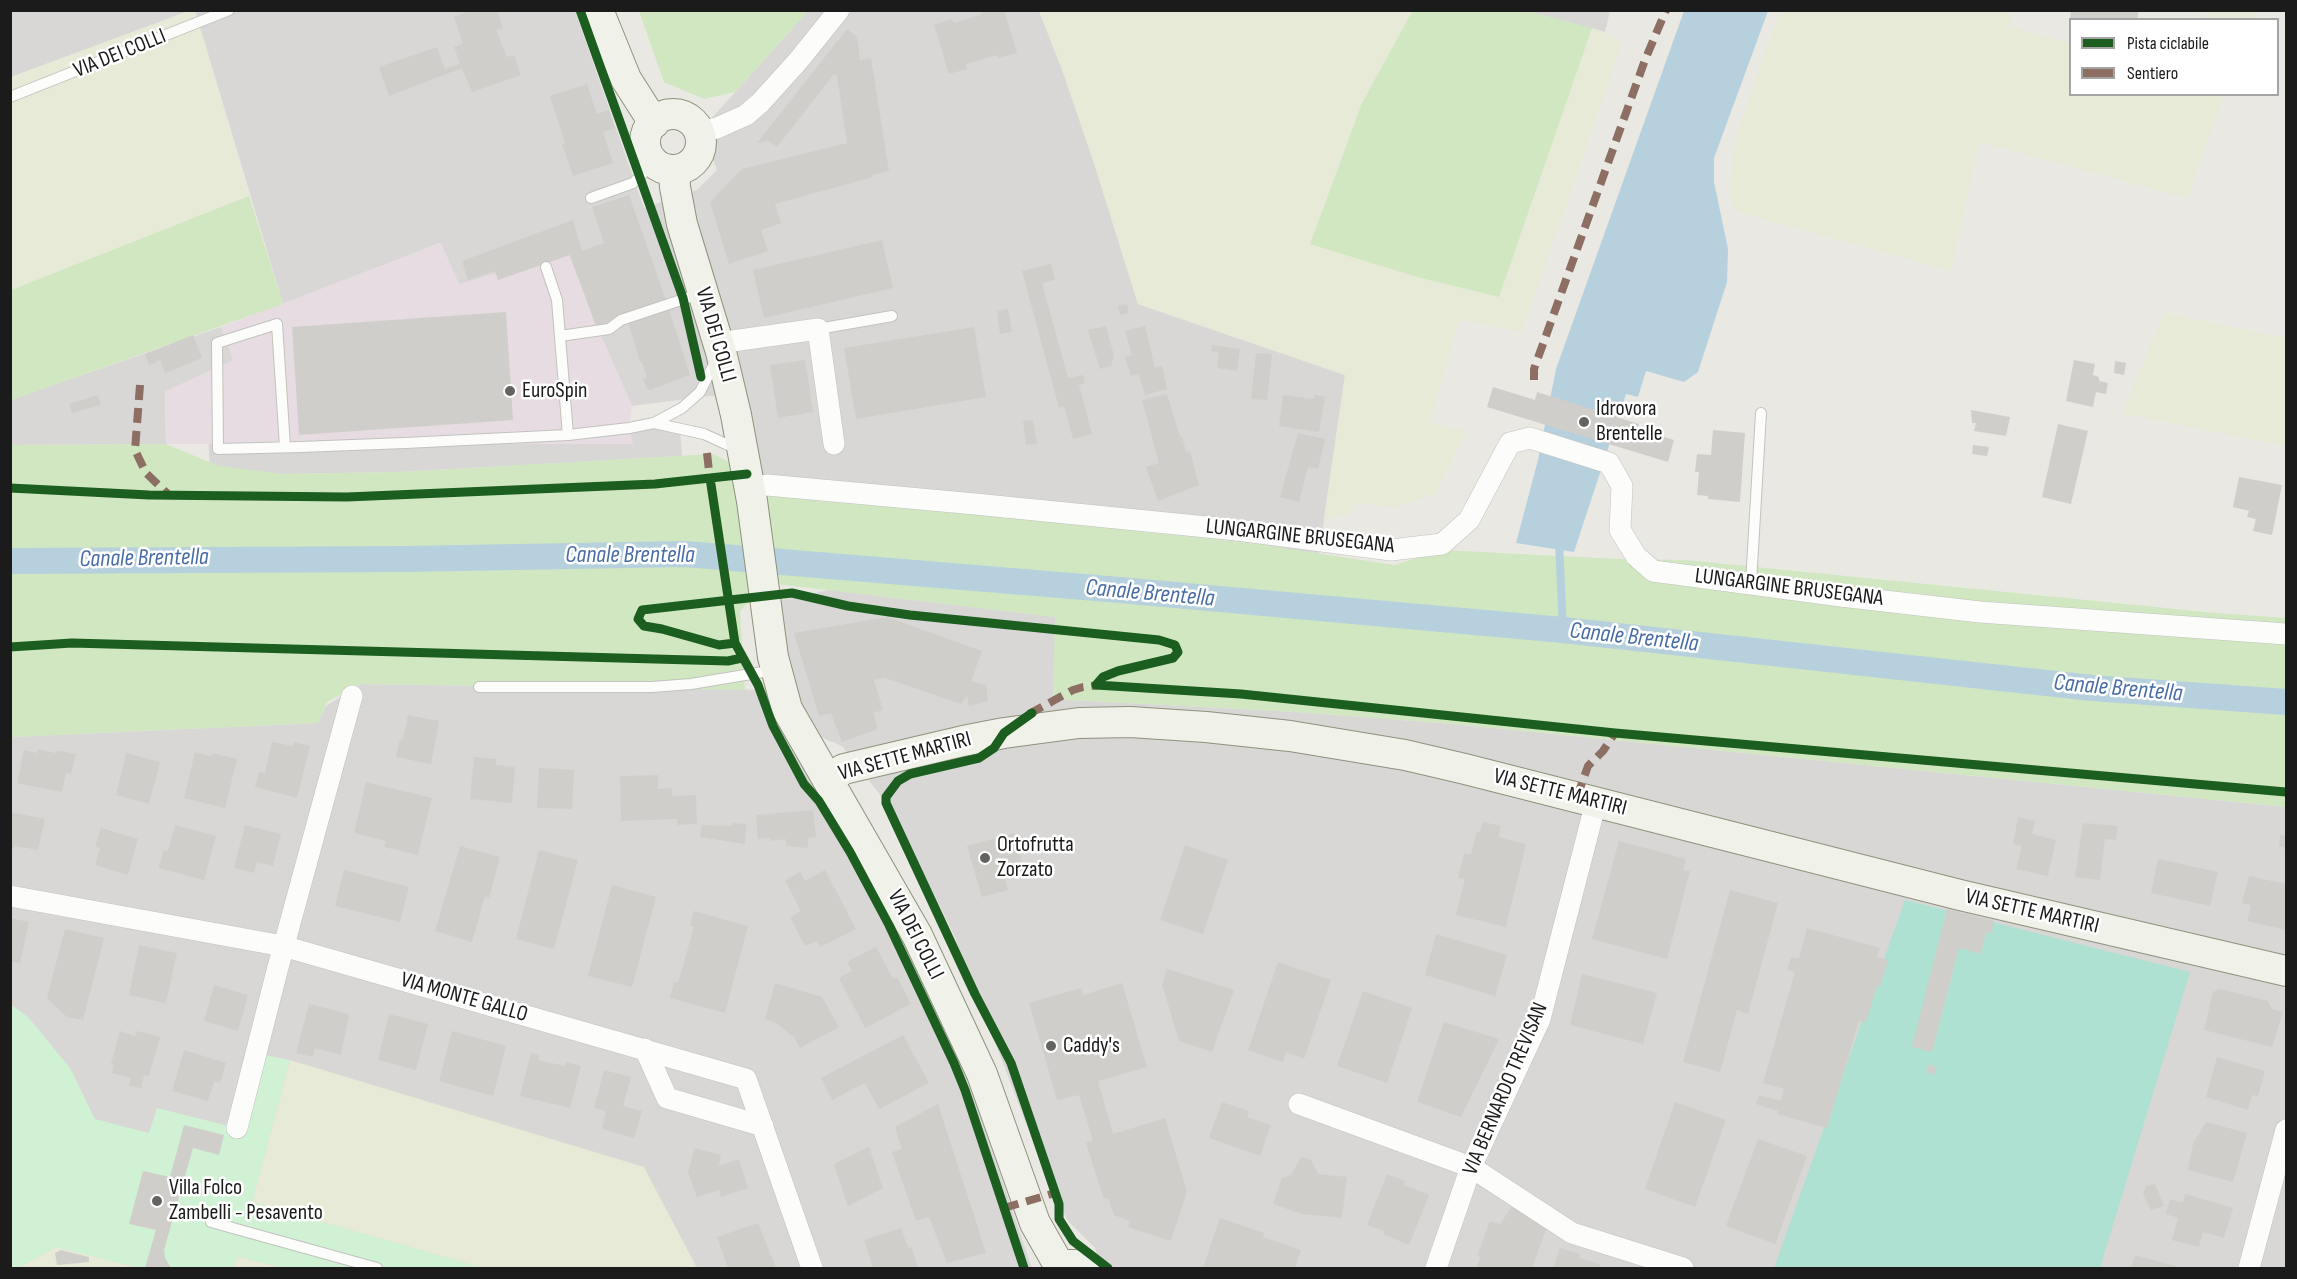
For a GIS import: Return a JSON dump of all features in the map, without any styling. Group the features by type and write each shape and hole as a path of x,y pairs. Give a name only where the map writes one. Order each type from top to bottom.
{"main road":[{"path":"598,10 626,79 654,123 666,116 680,115 692,121 700,132 700,150 696,158 683,169 664,167"},
{"name":"VIA DEI COLLI","path":"654,123 648,132 646,143 648,154 664,167 675,187 682,224 719,347 743,452 774,663 787,709 917,935 981,1074 1035,1223 1067,1268"},
{"name":"VIA SETTE MARTIRI","path":"827,778 844,769 1004,733 1079,723 1130,722 1290,736 1385,752 1465,769 1960,895 2286,971"}],"street":[{"path":"700,132 717,128 746,115 760,104 839,10"},
{"path":"719,347 818,329 834,444"},
{"name":"LUNGARGINE BRUSEGANA","path":"750,494 767,485 1237,530 1391,550 1442,544 1470,520 1510,443 1530,438 1609,463 1622,486 1620,530 1636,556 1653,571 1980,612 2286,634"},
{"path":"237,1128 283,946 352,696"},
{"name":"VIA BERNARDO TREVISAN","path":"1436,1269 1471,1167 1540,1019 1596,802"},
{"name":"VIA MONTE GALLO","path":"10,896 283,946 746,1079 812,1269"},
{"path":"645,1049 667,1098 762,1125"},
{"path":"1299,1104 1471,1167 1572,1233 1683,1269"},
{"path":"2248,1269 2280,1178 2286,1130"}],"lane":[{"name":"VIA DEI COLLI","path":"10,97 229,10"},
{"path":"591,198 633,183 664,167"},
{"path":"546,267 557,300 568,435"},
{"path":"560,336 609,328 621,320 703,293"},
{"path":"818,329 892,316"},
{"path":"285,447 277,324 217,343 218,449 285,447 568,435 654,423 682,408 700,392 719,347"},
{"path":"1751,582 1761,413"},
{"path":"654,423 704,434 743,452"},
{"path":"479,687 652,687 691,684 774,663"},
{"path":"211,1222 376,1269"}],"shaded area":[{"path":"195,10 575,11 644,208 697,190 717,170 701,130 808,11 842,11 849,14 853,10 1039,11 1063,72 1094,163 1138,304 1345,375 1319,554 1257,544 1053,522 752,473 735,397 709,396 632,406 592,316 597,431 654,423 680,429 682,456 400,472 284,474 210,472 205,373 165,392 166,444 11,445 10,400 221,327 222,329 459,284 440,243 283,304"},
{"path":"11,11 189,11 11,77"},
{"path":"1526,11 1610,11 1605,32"},
{"path":"441,243 459,284 568,252 595,322 632,406 629,428 633,444 166,444 165,392 233,360 221,327"},
{"path":"829,590 1056,617 1053,699 1296,712 1453,724 2286,807 2286,1268 1101,1268 1095,1248 1067,1220 1048,1181 954,935 892,810 842,746 816,735 792,681 778,601"},
{"path":"361,684 768,690 886,902 965,1071 1032,1268 11,1268 10,737 318,723 326,706"}],"green space":[{"path":"1413,10 1526,11 1592,28 1499,297 1417,277 1310,244 1362,103"},
{"path":"2207,10 2255,11 2252,18 2204,18"},
{"path":"189,11 195,11 249,196 11,290 11,77"},
{"path":"639,11 808,11 735,92 704,99 664,82"},
{"path":"1039,11 1413,11 1362,103 1310,243 1417,277 1499,297 1592,28 1605,32 1622,44 1522,332 1459,320 1430,423 1467,431 1435,494 1393,508 1354,502 1350,514 1324,519 1345,375 1138,304 1094,163 1063,72"},
{"path":"1780,11 2013,11 2010,27 2069,43 2069,96 2224,96 2187,198 1979,142 1951,271 1734,211 1729,189 1736,136"},
{"path":"249,196 283,304 11,400 11,290"},
{"path":"2164,313 2286,338 2286,446 2122,413"},
{"path":"166,444 219,466 284,474 400,472 713,454 752,473 1053,522 1257,544 1394,565 1442,550 1686,560 2286,618 2286,807 1453,724 1296,712 1053,699 1055,617 768,583 740,611 745,690 361,684 327,702 318,723 11,737 10,445"},
{"path":"1905,900 2190,972 2100,1268 1774,1268"},
{"path":"10,1004 28,1017 70,1068 95,1119 149,1133 157,1108 245,1130 264,1055 290,1060 252,1202 483,1268 282,1268 237,1256 233,1268 140,1268 56,1247 17,1268 11,1268"},
{"path":"290,1060 644,1167 697,1268 483,1268 252,1202"},
{"path":"56,1247 140,1268 17,1268"},
{"path":"237,1256 282,1268 233,1268"}],"water":[{"path":"1684,11 1768,11 1714,158 1714,182 1728,249 1727,282 1698,372 1684,382 1646,371 1638,397 1626,394 1574,552 1516,543 1538,460 1556,369"}],"building":[{"path":"472,10 497,10 503,28 496,30 507,57 514,55 521,75 472,92 462,68 389,96 379,67 437,47 445,69 460,64 454,47 463,44 454,17"},
{"path":"984,10 1004,10 1017,53 998,58 997,55 966,64 967,69 949,74 934,25 952,19 954,23 983,14"},
{"path":"2071,10 2139,10 2137,18 2070,18"},
{"path":"847,29 857,37 860,60 871,58 889,171 775,204 781,223 761,230 768,251 729,264 710,202 742,169 847,143 837,76 834,74 777,147 768,141 757,143"},
{"path":"587,84 597,114 609,110 615,128 603,132 613,163 573,176 550,96"},
{"path":"629,195 666,300 596,326 570,255 498,280 495,271 468,280 462,261 573,220 582,251 604,243 592,207"},
{"path":"882,240 893,288 764,318 753,270"},
{"path":"1051,264 1055,280 1042,283 1068,378 1083,375 1085,383 1079,385 1092,434 1073,439 1064,406 1059,408 1022,271"},
{"path":"1127,304 1129,313 1120,315 1118,306"},
{"path":"669,309 690,375 650,390 643,379 647,378 628,322"},
{"path":"1008,309 1012,332 1000,334 997,311"},
{"path":"506,312 513,420 299,435 292,327"},
{"path":"1106,326 1114,356 1111,366 1100,369 1088,330"},
{"path":"1145,326 1155,368 1162,366 1167,389 1145,395 1139,374 1131,376 1125,357 1132,355 1125,331"},
{"path":"974,327 986,397 856,419 844,348"},
{"path":"193,335 202,358 165,373 160,360 149,365 145,354"},
{"path":"1212,345 1240,349 1237,371 1217,368 1219,352 1211,351"},
{"path":"1256,353 1272,354 1267,400 1251,399"},
{"path":"805,360 813,412 778,418 770,365"},
{"path":"2074,360 2095,364 2093,375 2099,377 2099,381 2108,383 2106,394 2096,392 2093,407 2066,401"},
{"path":"2115,361 2126,363 2124,375 2114,373"},
{"name":"Idrovora Brentelle","path":"1493,387 1535,400 1537,392 1639,424 1637,429 1674,440 1668,462 1487,407"},
{"path":"1167,394 1186,452 1190,451 1199,485 1158,501 1146,467 1159,463 1142,400"},
{"path":"98,395 101,405 72,413 69,404"},
{"path":"1283,395 1314,399 1314,395 1325,397 1319,432 1279,426"},
{"path":"1971,410 2010,417 2006,436 1974,431 1976,423 1972,423"},
{"path":"1033,420 1037,444 1026,445 1023,421"},
{"path":"2058,424 2088,431 2071,504 2042,497"},
{"path":"1713,430 1745,433 1740,502 1708,499 1708,496 1697,495 1699,472 1695,472 1697,454 1711,455"},
{"path":"1298,433 1325,439 1318,469 1308,467 1299,502 1280,497"},
{"path":"1973,445 1989,447 1987,456 1972,454"},
{"path":"2239,477 2282,485 2272,535 2253,531 2256,519 2247,517 2249,511 2233,507"},
{"path":"887,617 982,651 971,681 986,685 988,701 969,706 967,695 961,704 885,678 874,680 883,710 873,713 878,729 842,742 831,713 819,716 794,633"},
{"path":"408,715 439,721 431,764 396,757 400,739 403,740"},
{"path":"272,742 293,746 294,742 310,746 297,798 255,787 259,772 265,773"},
{"path":"38,749 76,754 71,774 66,773 62,792 17,783 24,750 37,753"},
{"path":"195,752 211,756 212,753 237,759 225,808 184,798"},
{"path":"126,753 160,762 149,804 116,795"},
{"path":"474,757 496,759 496,765 515,767 512,803 470,799"},
{"path":"539,768 574,770 572,809 537,808"},
{"path":"658,775 658,789 672,788 672,796 696,795 697,824 677,825 677,819 621,821 620,776"},
{"path":"366,782 432,798 418,855 384,847 386,841 354,833"},
{"path":"813,810 816,837 808,838 808,848 786,846 786,839 770,841 770,838 758,839 756,815"},
{"path":"10,812 45,819 38,850 15,846 14,849 10,848"},
{"path":"2018,817 2035,821 2032,834 2056,840 2048,876 2016,869 2022,846 2013,844"},
{"path":"1483,822 1501,826 1498,837 1526,844 1506,927 1456,915 1465,879 1458,878 1464,853 1471,855 1477,831 1480,832"},
{"path":"732,823 746,824 745,844 700,837 702,825 732,826"},
{"path":"2083,823 2118,826 2116,840 2105,839 2100,880 2075,877"},
{"path":"175,825 216,836 204,880 158,868 164,850 168,851"},
{"path":"245,825 281,834 273,866 257,862 254,873 234,868"},
{"path":"101,828 138,839 128,875 95,865 100,848 95,846"},
{"name":"Ortofrutta Zorzato","path":"1014,833 1023,865 1002,871 1008,890 982,897 967,846"},
{"path":"2280,835 2286,836 2286,857 2284,847 2279,847"},
{"path":"1619,841 1686,859 1683,870 1690,871 1667,959 1592,939"},
{"path":"1185,845 1228,860 1203,934 1160,920"},
{"path":"460,846 500,857 489,898 485,896 472,942 435,931"},
{"path":"539,850 578,860 554,949 516,939"},
{"path":"2158,859 2218,872 2210,906 2151,893"},
{"path":"344,870 409,887 400,922 335,906"},
{"path":"825,870 856,929 820,947 817,941 805,946 790,917 801,911 785,880 800,872 805,881"},
{"path":"2249,876 2286,884 2286,930 2247,921 2251,905 2242,903"},
{"path":"612,885 656,897 632,987 588,976"},
{"path":"1730,890 1778,903 1748,1014 1737,1010 1720,1072 1683,1062"},
{"path":"1947,909 1994,921 1991,934 1986,932 1981,954 1959,948 1932,1052 1912,1047"},
{"path":"694,911 748,926 725,1013 670,998 674,982 678,983 694,927 690,926"},
{"path":"10,918 29,922 20,963 10,961"},
{"path":"1807,928 1880,948 1877,957 1888,960 1866,1022 1859,1021 1827,1128 1777,1114 1778,1111 1756,1104 1759,1095 1781,1101 1784,1089 1763,1083 1795,972 1787,970 1791,957 1799,959"},
{"path":"65,929 104,938 83,1020 67,1017 47,998"},
{"path":"1436,934 1507,955 1495,996 1425,975"},
{"path":"139,945 177,953 166,1003 129,995"},
{"path":"876,947 893,979 897,977 911,1004 865,1028 839,978 852,971 847,962"},
{"path":"1278,962 1331,980 1304,1059 1286,1052 1283,1062 1248,1050"},
{"path":"1167,969 1234,990 1212,1052 1179,1041 1162,984"},
{"path":"1582,974 1657,993 1643,1044 1570,1025"},
{"path":"775,983 822,997 839,1027 800,1048 794,1037 776,1023 765,1019"},
{"path":"1122,983 1147,1067 1098,1081 1113,1134 1165,1118 1187,1192 1171,1241 1128,1227 1130,1221 1114,1215 1108,1198 1104,1199 1086,1143 1093,1141 1079,1095 1057,1100 1029,1003 1081,988 1083,995"},
{"path":"214,985 248,995 238,1031 204,1021"},
{"path":"2220,989 2268,1001 2272,1009 2283,1012 2272,1047 2204,1030 2213,992"},
{"path":"1363,991 1412,1008 1387,1083 1337,1066"},
{"path":"309,1004 349,1014 341,1055 315,1048 313,1057 296,1053"},
{"path":"389,1014 428,1024 416,1070 378,1060"},
{"path":"1444,1022 1499,1039 1461,1117 1417,1102"},
{"path":"120,1031 135,1036 137,1031 160,1037 149,1076 144,1075 141,1088 129,1086 131,1078 112,1073 114,1065 111,1064"},
{"path":"452,1031 506,1046 493,1096 439,1081"},
{"path":"903,1035 929,1083 879,1109 865,1083 832,1100 821,1078"},
{"path":"184,1050 226,1063 220,1083 214,1081 208,1101 172,1091"},
{"path":"531,1053 539,1055 538,1060 565,1066 566,1062 581,1066 570,1108 520,1096"},
{"path":"2217,1057 2265,1071 2258,1096 2252,1095 2248,1110 2206,1097"},
{"path":"1929,1064 1937,1067 1934,1075 1926,1072"},
{"path":"604,1070 631,1077 623,1106 642,1111 634,1138 602,1129 606,1111 594,1108"},
{"path":"1222,1102 1249,1111 1247,1117 1271,1125 1260,1156 1209,1138"},
{"path":"1675,1102 1726,1120 1695,1207 1645,1189"},
{"path":"938,1104 986,1253 947,1263 929,1217 916,1221 892,1152 902,1149 895,1127"},
{"path":"2206,1122 2247,1133 2233,1182 2188,1170 2193,1144"},
{"name":"Villa Folco Zambelli - Pesavento","path":"184,1125 224,1135 219,1155 193,1148 164,1250 165,1258 171,1268 145,1268 156,1230 129,1224 143,1171 170,1177"},
{"path":"1758,1139 1807,1156 1775,1244 1726,1226"},
{"path":"869,1147 883,1188 848,1206 834,1164"},
{"path":"695,1148 721,1155 719,1166 739,1159 748,1188 721,1197 719,1190 697,1197 688,1172"},
{"path":"1301,1157 1311,1160 1318,1174 1347,1177 1342,1218 1302,1214 1273,1204 1282,1178 1291,1175"},
{"path":"1387,1174 1405,1181 1404,1185 1429,1195 1409,1245 1383,1234 1384,1231 1367,1225"},
{"path":"2155,1184 2164,1206 2151,1210 2143,1193 2146,1186"},
{"path":"2185,1194 2233,1208 2224,1238 2203,1232 2199,1247 2172,1240 2178,1218 2166,1214 2170,1199 2183,1203"},
{"path":"1514,1204 1548,1224 1532,1268 1476,1268 1481,1257 1477,1256 1490,1221 1500,1224"},
{"path":"1220,1218 1264,1233 1263,1237 1301,1250 1295,1268 1203,1268"},
{"path":"758,1223 776,1268 728,1268 717,1237"},
{"path":"901,1228 918,1267 873,1268 864,1240"},
{"path":"1560,1248 1580,1254 1578,1257 1601,1265 1599,1268 1553,1268"},
{"path":"61,1250 89,1257 89,1262 57,1265 55,1253"},
{"path":"2135,1255 2182,1268 2131,1268"}],"waterway":[{"path":"1559,542 1563,630"},
{"name":"Canale Brentella","path":"10,561 404,559 685,554 1563,630 2092,688 2286,702"}],"marked path":[{"path":"1534,380 1534,369 1645,60 1666,10"},
{"path":"140,385 135,450 146,473 169,495"},
{"path":"707,453 709,471"},
{"path":"1029,714 1073,690 1100,685"},
{"path":"1577,797 1588,766 1603,751 1615,733"},
{"path":"1004,1208 1055,1193"}],"cycle path":[{"path":"580,10 683,298 701,377"},
{"path":"10,488 149,495 347,497 655,484 747,474"},
{"path":"710,478 735,643 758,685 773,726 804,784 819,801 850,852 889,925 954,1063 1024,1268"},
{"path":"735,643 719,645 644,626 638,619 642,610 792,593 848,606 910,615 1159,640 1175,645 1178,652 1173,658 1118,671 1103,677 1096,685"},
{"path":"10,647 72,643 728,661 742,658"},
{"path":"1096,685 1241,694 1615,733 2286,792"},
{"path":"1032,713 1004,733 994,748 979,758 910,774 898,781 886,797 886,803 975,994 1011,1063 1059,1204 1059,1219 1073,1241 1108,1268"}],"place":[{"name":"EuroSpin","path":"510,391"},
{"name":"Idrovora Brentelle","path":"1584,422"},
{"name":"Ortofrutta Zorzato","path":"985,858"},
{"name":"Caddy's","path":"1051,1046"},
{"name":"Villa Folco Zambelli - Pesavento","path":"157,1201"}]}
